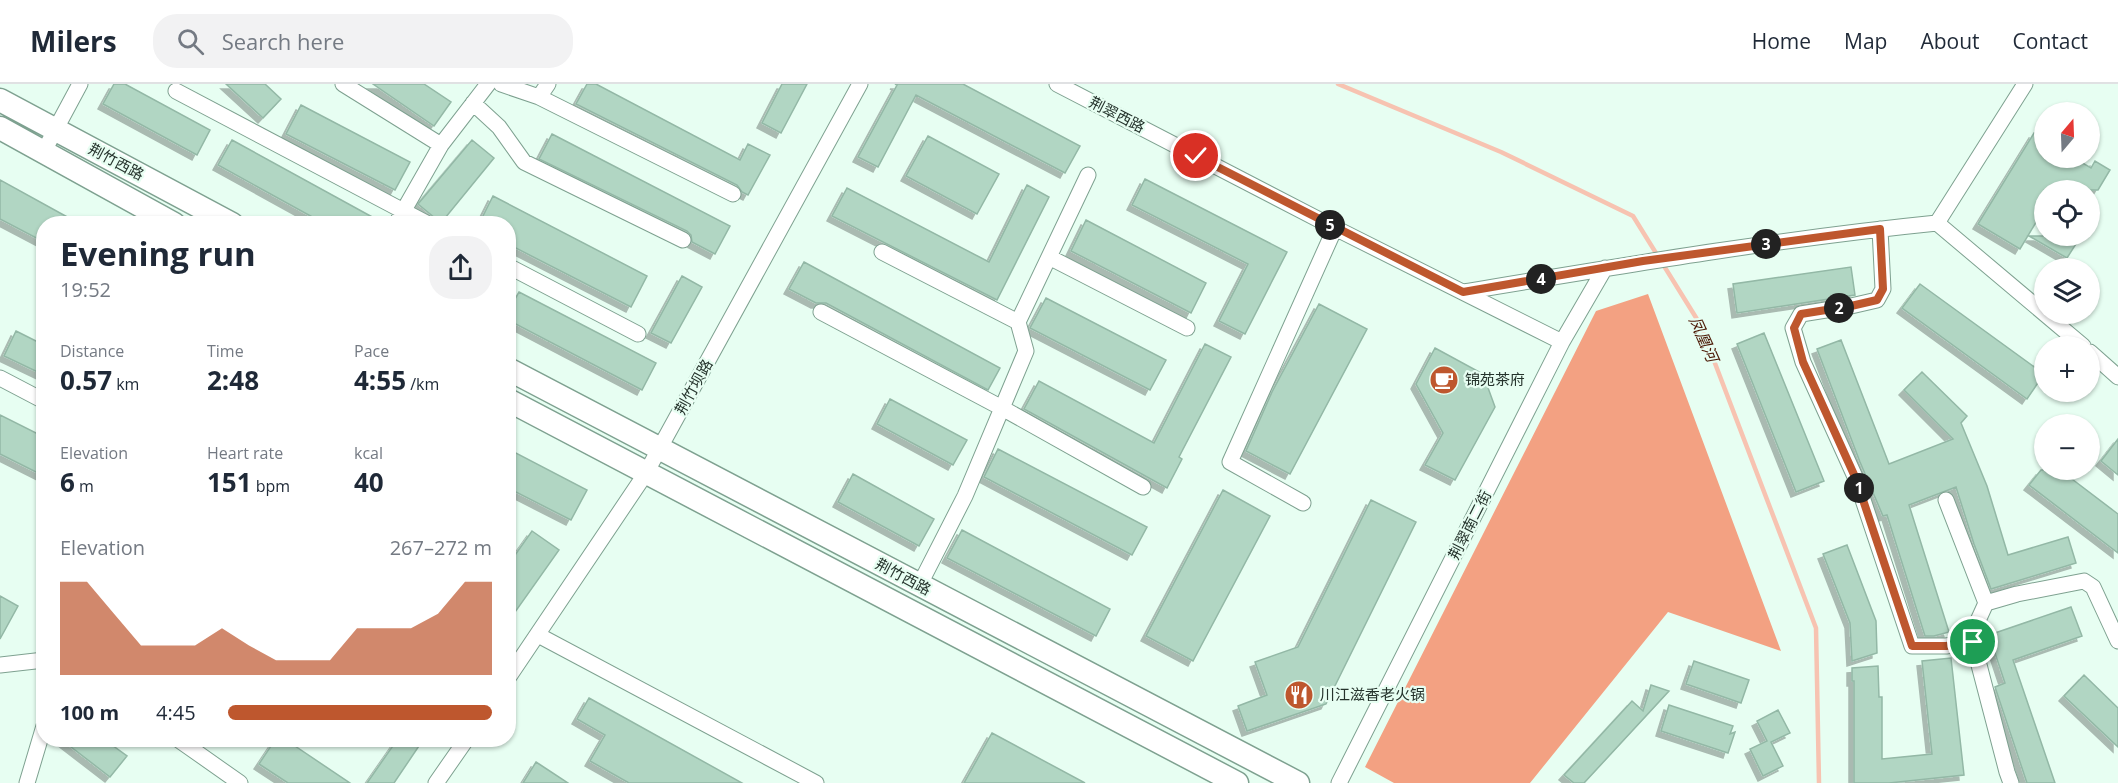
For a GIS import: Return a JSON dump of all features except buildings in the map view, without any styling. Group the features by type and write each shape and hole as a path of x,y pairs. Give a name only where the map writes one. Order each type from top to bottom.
{"main road":[{"name":"荆竹西路","path":"0,100 217,216"},
{"name":"荆竹西路","path":"0,128 160,216"},
{"name":"荆竹西路","path":"516,373 1298,783"},
{"name":"荆竹西路","path":"516,404 1237,783"}],"street":[{"path":"44,151 80,84"},
{"path":"343,84 441,145"},
{"path":"401,216 441,145 488,84"},
{"path":"501,84 543,91 733,194"},
{"name":"荆竹坝路","path":"516,667 646,473 860,84"},
{"name":"荆翠西路","path":"1057,84 1562,342"},
{"path":"1937,223 2025,84"},
{"path":"176,91 398,216"},
{"path":"473,103 499,126 524,162 683,240"},
{"path":"920,586 965,496 1026,351 1018,322 1088,176"},
{"path":"1463,292 1643,261 1937,223 2071,336"},
{"path":"1303,503 1230,462 1335,228"},
{"path":"1880,229 1883,289 1877,300 1801,314 1794,328 1803,362 1856,479 1912,646 1946,646 1973,642"},
{"path":"882,252 1018,322"},
{"path":"1049,257 1187,328"},
{"name":"荆翠南二街","path":"1339,783 1562,342 1605,268"},
{"path":"516,270 638,334"},
{"path":"821,312 1002,408 1143,487"},
{"path":"2100,361 2118,376"},
{"path":"0,378 36,397"},
{"path":"1946,500 1986,603 1976,625 1973,642 2011,783"},
{"path":"1986,603 2017,594 2084,581 2093,587 2118,641"},
{"path":"538,635 816,783"},
{"path":"0,665 36,661"},
{"path":"27,783 38,747"},
{"path":"188,747 240,783"},
{"path":"436,783 461,747"}],"shaded area":[{"path":"1648,294 1781,651 1668,612 1530,783 1394,783 1365,767 1596,311"}],"waterway":[{"name":"凤凰河","path":"1338,84 1501,152 1633,216 1700,324 1816,628 1819,783"}],"place":[{"name":"锦苑茶府","path":"1444,380"},
{"name":"川江滋香老火锅","path":"1299,695"}],"route":[{"path":"1196,156 1463,292 1643,261 1880,229 1883,289 1877,300 1801,314 1794,328 1803,362 1856,479 1912,646 1946,646 1973,642"}]}
